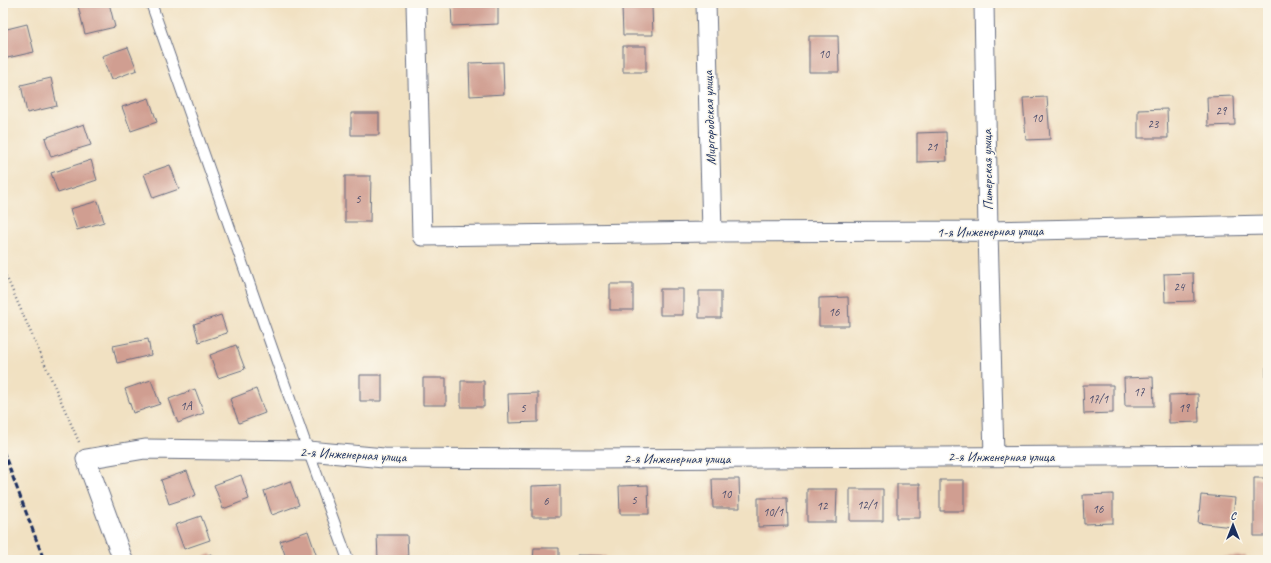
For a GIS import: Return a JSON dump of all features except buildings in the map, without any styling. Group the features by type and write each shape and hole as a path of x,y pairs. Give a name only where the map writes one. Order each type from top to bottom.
{"street":[{"name":"1-я Инженерная улица","path":"416,3 422,236 712,232 988,231 1268,225"},
{"name":"Миргородская улица","path":"706,3 712,232"},
{"name":"Питерская улица","path":"984,3 994,456"},
{"name":"2-я Инженерная улица","path":"86,459 144,449 308,451 392,458 586,459 1268,455"},
{"path":"86,459 123,560"}],"lane":[{"path":"151,3 308,451 348,560"}],"path":[{"path":"3,269 86,459"}],"railway":[{"path":"3,451 44,560"}]}
